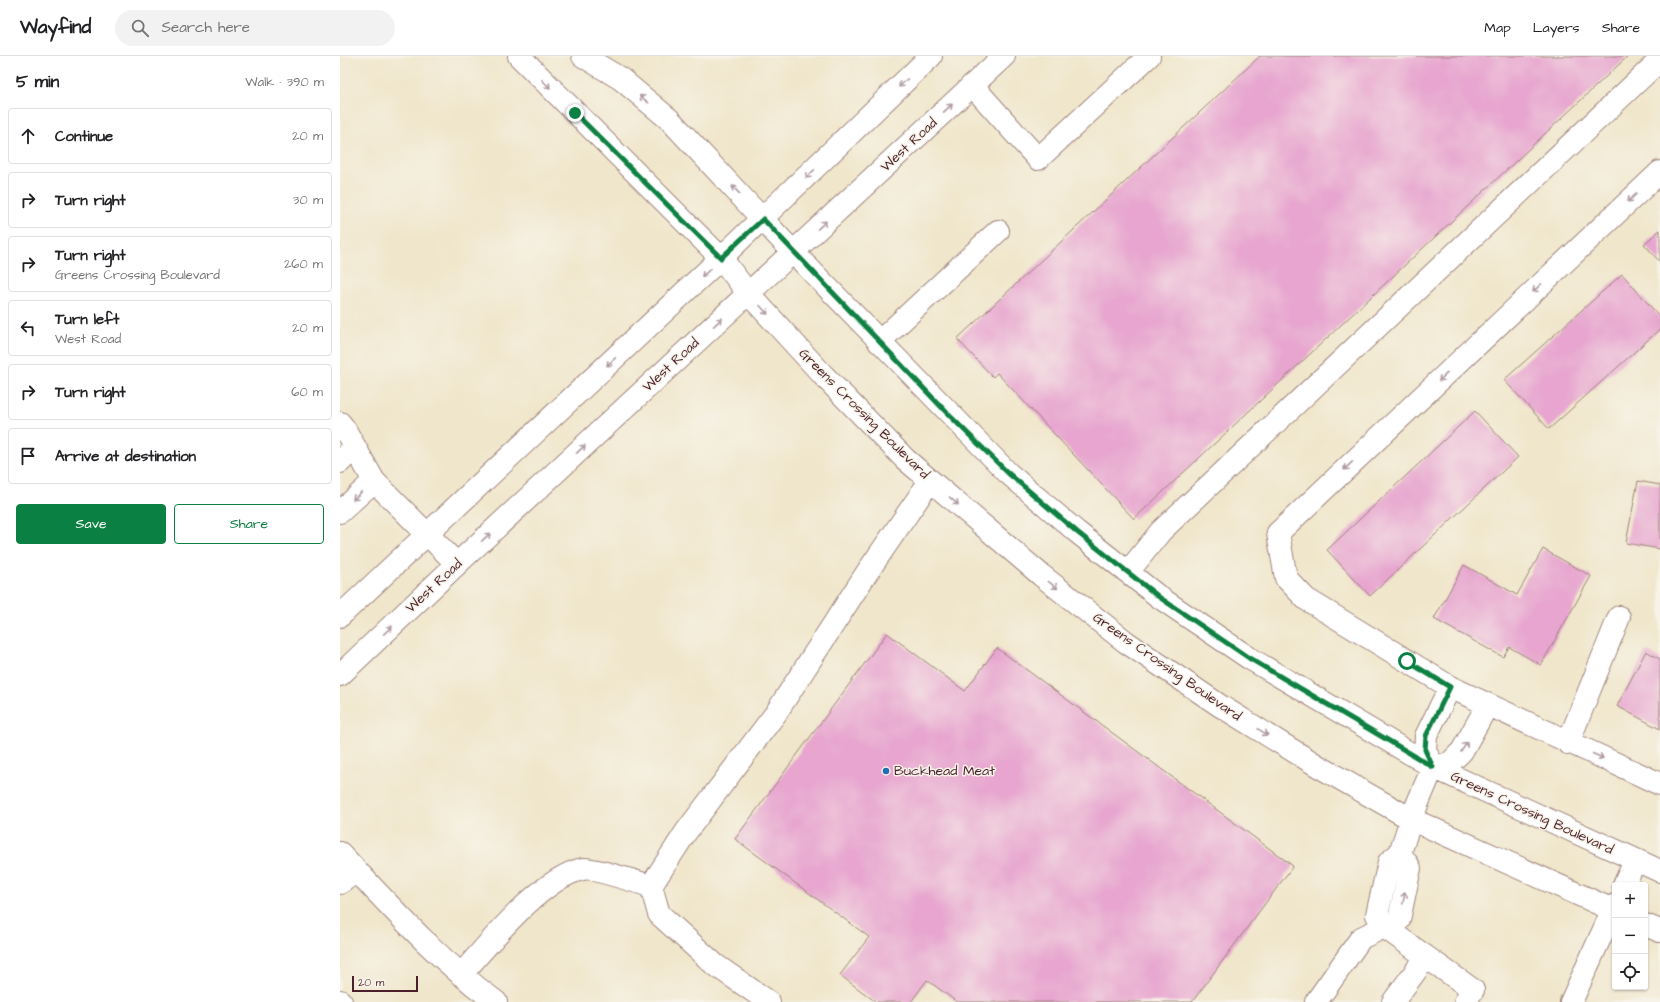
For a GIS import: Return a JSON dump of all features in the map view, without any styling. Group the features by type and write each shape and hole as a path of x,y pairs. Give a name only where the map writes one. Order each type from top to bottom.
{"street":[{"name":"Greens Crossing Boulevard","path":"519,56 721,258 748,293 829,381 905,459 1041,575 1126,642 1219,705 1318,766 1411,819 1612,908"},
{"name":"Greens Crossing Boulevard","path":"583,56 621,79 670,120 879,342 1008,473 1159,597 1249,658 1433,767 1635,861 1660,871"},
{"path":"340,616 763,219 931,56"},
{"name":"West Road","path":"340,675 748,293 1004,56"},
{"path":"972,85 1038,158 1149,56"},
{"path":"1128,572 1161,531 1660,60"},
{"path":"1660,172 1278,533 1286,578 1306,599 1450,687 1487,706 1660,784"},
{"path":"879,342 998,231"},
{"path":"340,424 374,481 458,564"},
{"path":"340,462 355,448"},
{"path":"340,512 374,481"},
{"path":"769,1002 714,964 659,914 651,886 686,832 776,713 866,574 930,481"},
{"path":"1559,738 1619,617"},
{"path":"1316,1002 1361,938 1399,920 1410,868 1400,853 1411,819 1433,767 1425,750 1426,736 1450,687"},
{"path":"1433,767 1450,763 1462,751 1487,706"},
{"path":"340,853 349,877 422,941 496,1002"},
{"path":"1625,882 1635,861"},
{"path":"461,974 512,917 559,878 584,868 651,886"},
{"path":"1571,1002 1612,913"},
{"path":"1648,926 1660,931"},
{"path":"1384,927 1473,990 1465,1002"},
{"path":"1393,1002 1426,957"}],"building":[{"path":"1260,56 1628,56 1134,519 997,373 993,377 957,339"},
{"path":"1660,230 1660,262 1644,244"},
{"path":"1622,274 1660,317 1660,329 1549,429 1504,380"},
{"path":"1475,411 1518,457 1370,596 1327,550"},
{"path":"1638,481 1660,485 1660,549 1626,543"},
{"path":"1543,549 1591,576 1541,665 1509,647 1503,657 1434,619 1464,565 1517,595"},
{"path":"887,633 965,691 997,648 1293,866 1192,1002 957,1002 927,980 911,1002 876,1002 840,975 869,937 735,839"},
{"path":"1646,651 1660,659 1660,729 1617,706"}],"place":[{"name":"Buckhead Meat","path":"886,771"}],"route":[{"path":"575,113 721,258 763,219 949,415 1008,473 1077,532 1159,597 1249,658 1347,718 1433,767 1425,750 1426,736 1450,687 1407,661"}]}
